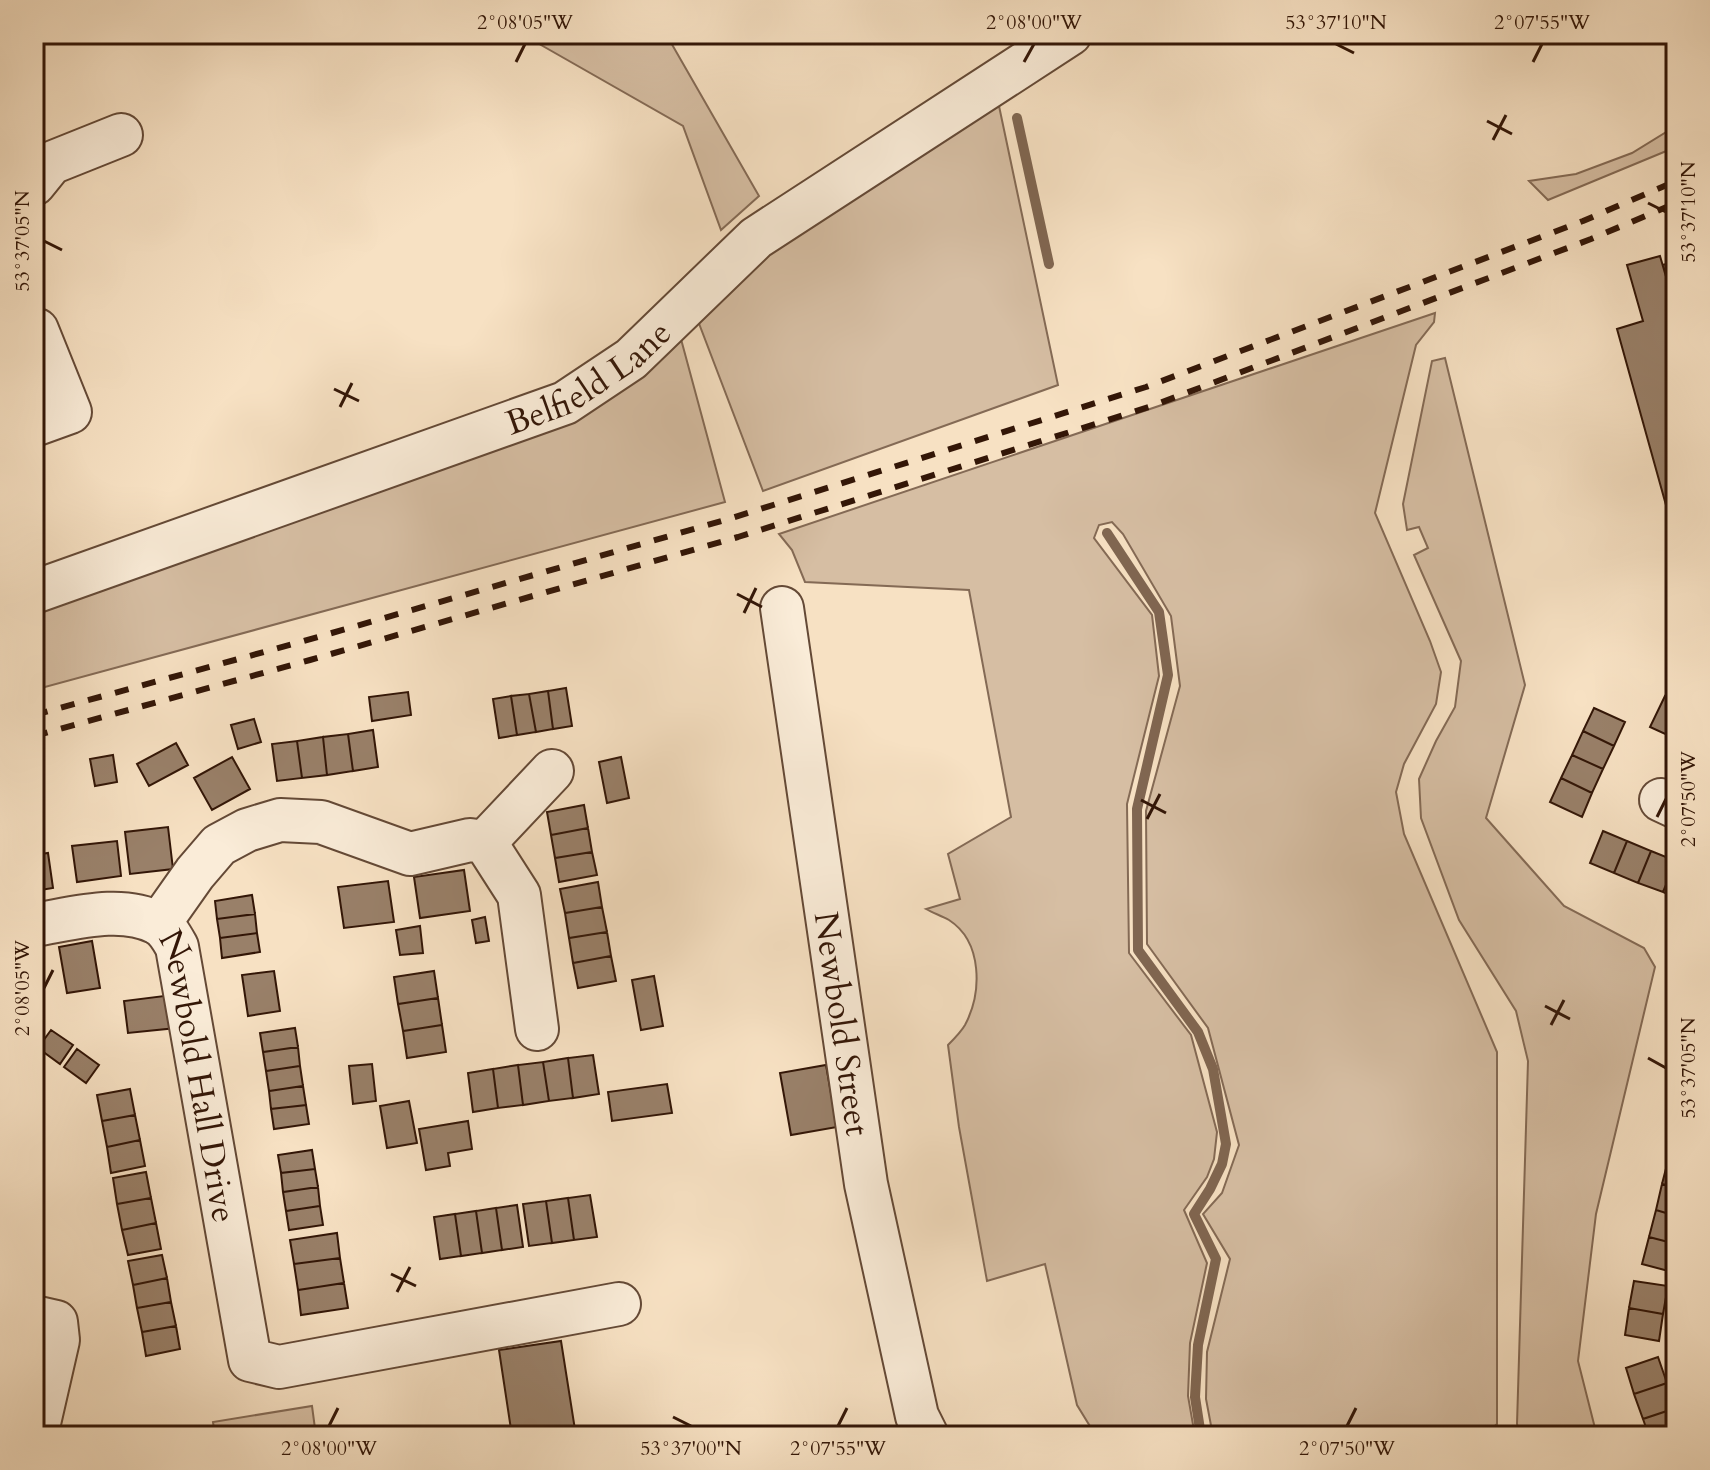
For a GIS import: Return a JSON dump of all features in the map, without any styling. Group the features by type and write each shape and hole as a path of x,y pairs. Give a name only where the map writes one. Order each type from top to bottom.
{"street":[{"name":"Belfield Lane","path":"39,588 565,403 631,359 756,238 1070,34"},
{"path":"40,163 121,135"},
{"path":"34,425 70,412 36,331"},
{"name":"Newbold Street","path":"782,608 866,1184 917,1416 927,1436"},
{"path":"485,842 552,771"},
{"path":"159,924 219,845 247,830 280,820 321,822 410,854 470,840 485,842 519,895 537,1029"},
{"name":"Newbold Hall Drive","path":"34,925 110,914 139,917 159,924 177,947 250,1360 279,1367 619,1304"},
{"path":"36,1436 58,1340 45,1319"}],"shaded area":[{"path":"527,34 666,34 759,196 721,230 683,126 527,37"},
{"path":"999,106 1058,385 763,491 695,313 765,244"},
{"path":"1676,126 1676,147 1548,200 1529,181 1576,174 1632,153"},
{"path":"1435,313 1434,322 1416,345 1375,513 1441,672 1436,704 1404,764 1396,792 1404,834 1497,1052 1497,1424 1483,1436 1213,1436 1206,1399 1207,1352 1230,1259 1203,1214 1222,1193 1239,1145 1208,1028 1147,944 1146,811 1180,686 1171,616 1123,534 1112,522 1099,525 1094,538 1152,615 1159,676 1127,804 1129,953 1191,1035 1217,1132 1214,1159 1207,1177 1184,1210 1207,1263 1190,1343 1188,1396 1195,1436 1096,1436 1077,1405 1045,1264 987,1281 959,1127 948,1045 963,1028 971,1012 976,969 968,941 960,930 949,920 926,909 960,899 948,854 1011,817 969,590 805,582 792,550 779,534"},
{"path":"678,328 725,502 34,690 34,609 513,435"},
{"path":"1445,358 1525,685 1486,818 1564,906 1644,948 1655,967 1596,1214 1578,1361 1597,1436 1520,1436 1517,1424 1528,1061 1516,1011 1459,920 1421,818 1419,779 1455,707 1461,661 1414,555 1428,548 1419,527 1407,530 1403,504 1432,361"},
{"path":"312,1406 316,1436 215,1436 213,1422"}],"building":[{"path":"1660,256 1676,311 1676,541 1617,329 1643,321 1627,265"},
{"path":"1676,261 1676,311 1663,265"},
{"path":"566,688 572,726 553,729 548,691"},
{"path":"548,691 553,729 536,732 529,694"},
{"path":"408,692 411,715 372,721 369,697"},
{"path":"529,694 536,732 517,735 511,696"},
{"path":"511,696 517,735 499,738 493,699"},
{"path":"1665,696 1676,702 1674,738 1650,727"},
{"path":"1594,708 1625,722 1614,746 1583,731"},
{"path":"254,719 261,742 238,749 231,725"},
{"path":"373,730 378,767 353,771 348,734"},
{"path":"1583,731 1614,746 1603,769 1572,755"},
{"path":"348,734 353,771 327,775 323,737"},
{"path":"323,737 327,775 302,778 297,741"},
{"path":"297,741 302,778 277,781 272,744"},
{"path":"176,743 188,765 149,786 137,764"},
{"path":"113,755 117,782 95,786 90,759"},
{"path":"1572,755 1603,769 1592,793 1561,778"},
{"path":"232,757 250,789 212,810 194,778"},
{"path":"621,757 629,798 607,803 599,762"},
{"path":"1561,778 1592,793 1582,817 1550,802"},
{"path":"584,805 588,828 551,835 547,812"},
{"path":"168,827 173,869 130,874 125,832"},
{"path":"588,828 592,852 555,858 551,835"},
{"path":"1603,831 1627,841 1614,873 1590,863"},
{"path":"117,841 121,876 77,882 72,846"},
{"path":"1627,841 1651,851 1638,883 1614,873"},
{"path":"1651,851 1676,861 1663,892 1638,883"},
{"path":"592,852 597,875 559,882 555,858"},
{"path":"48,853 53,888 34,891 34,855"},
{"path":"1676,861 1676,898 1663,892"},
{"path":"464,870 470,911 420,918 414,877"},
{"path":"388,881 394,922 344,928 338,887"},
{"path":"598,882 602,907 565,913 560,889"},
{"path":"252,895 255,914 217,919 215,901"},
{"path":"602,907 607,932 569,938 565,913"},
{"path":"255,914 257,933 220,938 217,919"},
{"path":"485,917 489,941 476,943 472,920"},
{"path":"420,926 423,953 400,955 396,930"},
{"path":"607,932 611,956 573,963 569,938"},
{"path":"257,933 260,952 222,958 220,938"},
{"path":"92,941 100,988 67,993 59,947"},
{"path":"611,956 616,981 578,988 573,963"},
{"path":"274,971 280,1011 248,1016 242,975"},
{"path":"434,971 438,998 398,1004 394,977"},
{"path":"654,976 663,1026 641,1030 632,980"},
{"path":"172,995 176,1028 128,1033 124,1001"},
{"path":"438,998 442,1025 403,1031 398,1004"},
{"path":"442,1025 446,1052 407,1058 403,1031"},
{"path":"295,1028 298,1047 263,1052 260,1033"},
{"path":"51,1030 73,1045 60,1064 38,1048"},
{"path":"298,1047 300,1066 266,1071 263,1052"},
{"path":"77,1049 99,1065 86,1083 64,1067"},
{"path":"593,1055 599,1094 573,1098 568,1058"},
{"path":"568,1058 573,1098 549,1101 543,1062"},
{"path":"543,1062 549,1101 523,1105 518,1065"},
{"path":"372,1064 376,1101 353,1104 349,1066"},
{"path":"518,1065 523,1105 498,1108 493,1069"},
{"path":"826,1065 837,1127 791,1135 780,1073"},
{"path":"300,1066 303,1086 269,1091 266,1071"},
{"path":"493,1069 498,1108 473,1112 468,1073"},
{"path":"667,1084 672,1113 612,1121 608,1092"},
{"path":"303,1086 306,1105 271,1109 269,1091"},
{"path":"130,1089 135,1115 102,1121 97,1095"},
{"path":"409,1101 417,1143 387,1148 380,1106"},
{"path":"306,1105 309,1124 274,1129 271,1109"},
{"path":"135,1115 140,1140 107,1147 102,1121"},
{"path":"468,1121 472,1149 448,1153 450,1166 426,1170 419,1129"},
{"path":"140,1140 145,1166 111,1173 107,1147"},
{"path":"312,1150 315,1169 281,1173 278,1155"},
{"path":"1669,1157 1676,1159 1676,1187 1662,1184"},
{"path":"315,1169 318,1187 283,1192 281,1173"},
{"path":"146,1172 151,1198 117,1204 113,1178"},
{"path":"1662,1184 1676,1187 1676,1216 1656,1210"},
{"path":"318,1187 320,1206 286,1211 283,1192"},
{"path":"590,1195 597,1237 574,1240 568,1198"},
{"path":"151,1198 156,1223 122,1230 117,1204"},
{"path":"568,1198 574,1240 552,1243 546,1201"},
{"path":"546,1201 552,1243 529,1246 523,1204"},
{"path":"517,1205 523,1247 502,1250 496,1208"},
{"path":"320,1206 323,1225 289,1230 286,1211"},
{"path":"496,1208 502,1250 482,1253 476,1211"},
{"path":"1656,1210 1676,1216 1676,1244 1649,1237"},
{"path":"476,1211 482,1253 461,1256 455,1214"},
{"path":"455,1214 461,1256 440,1259 434,1217"},
{"path":"156,1223 161,1249 128,1255 122,1230"},
{"path":"337,1233 340,1258 294,1264 290,1240"},
{"path":"1649,1237 1676,1244 1676,1273 1642,1264"},
{"path":"162,1255 167,1278 133,1285 128,1261"},
{"path":"340,1258 344,1283 298,1290 294,1264"},
{"path":"167,1278 171,1302 137,1308 133,1285"},
{"path":"1634,1281 1668,1286 1663,1314 1629,1308"},
{"path":"344,1283 348,1308 301,1315 298,1290"},
{"path":"171,1302 176,1326 142,1332 137,1308"},
{"path":"1629,1308 1663,1314 1659,1341 1625,1335"},
{"path":"176,1326 180,1349 146,1356 142,1332"},
{"path":"561,1341 576,1436 512,1436 499,1350"},
{"path":"1658,1357 1667,1383 1634,1394 1626,1368"},
{"path":"1667,1383 1676,1408 1643,1419 1634,1394"},
{"path":"1676,1408 1676,1436 1649,1436 1643,1419"}],"waterway":[{"path":"1017,118 1049,264"},
{"path":"1107,533 1159,612 1168,675 1137,809 1138,950 1198,1032 1213,1069 1226,1144 1222,1164 1194,1214 1216,1259 1198,1345 1195,1397 1201,1436"}],"railway":[{"path":"34,715 732,518 1146,387 1583,221 1676,181"},
{"path":"34,736 738,537 1152,406 1591,239 1676,203"}]}
